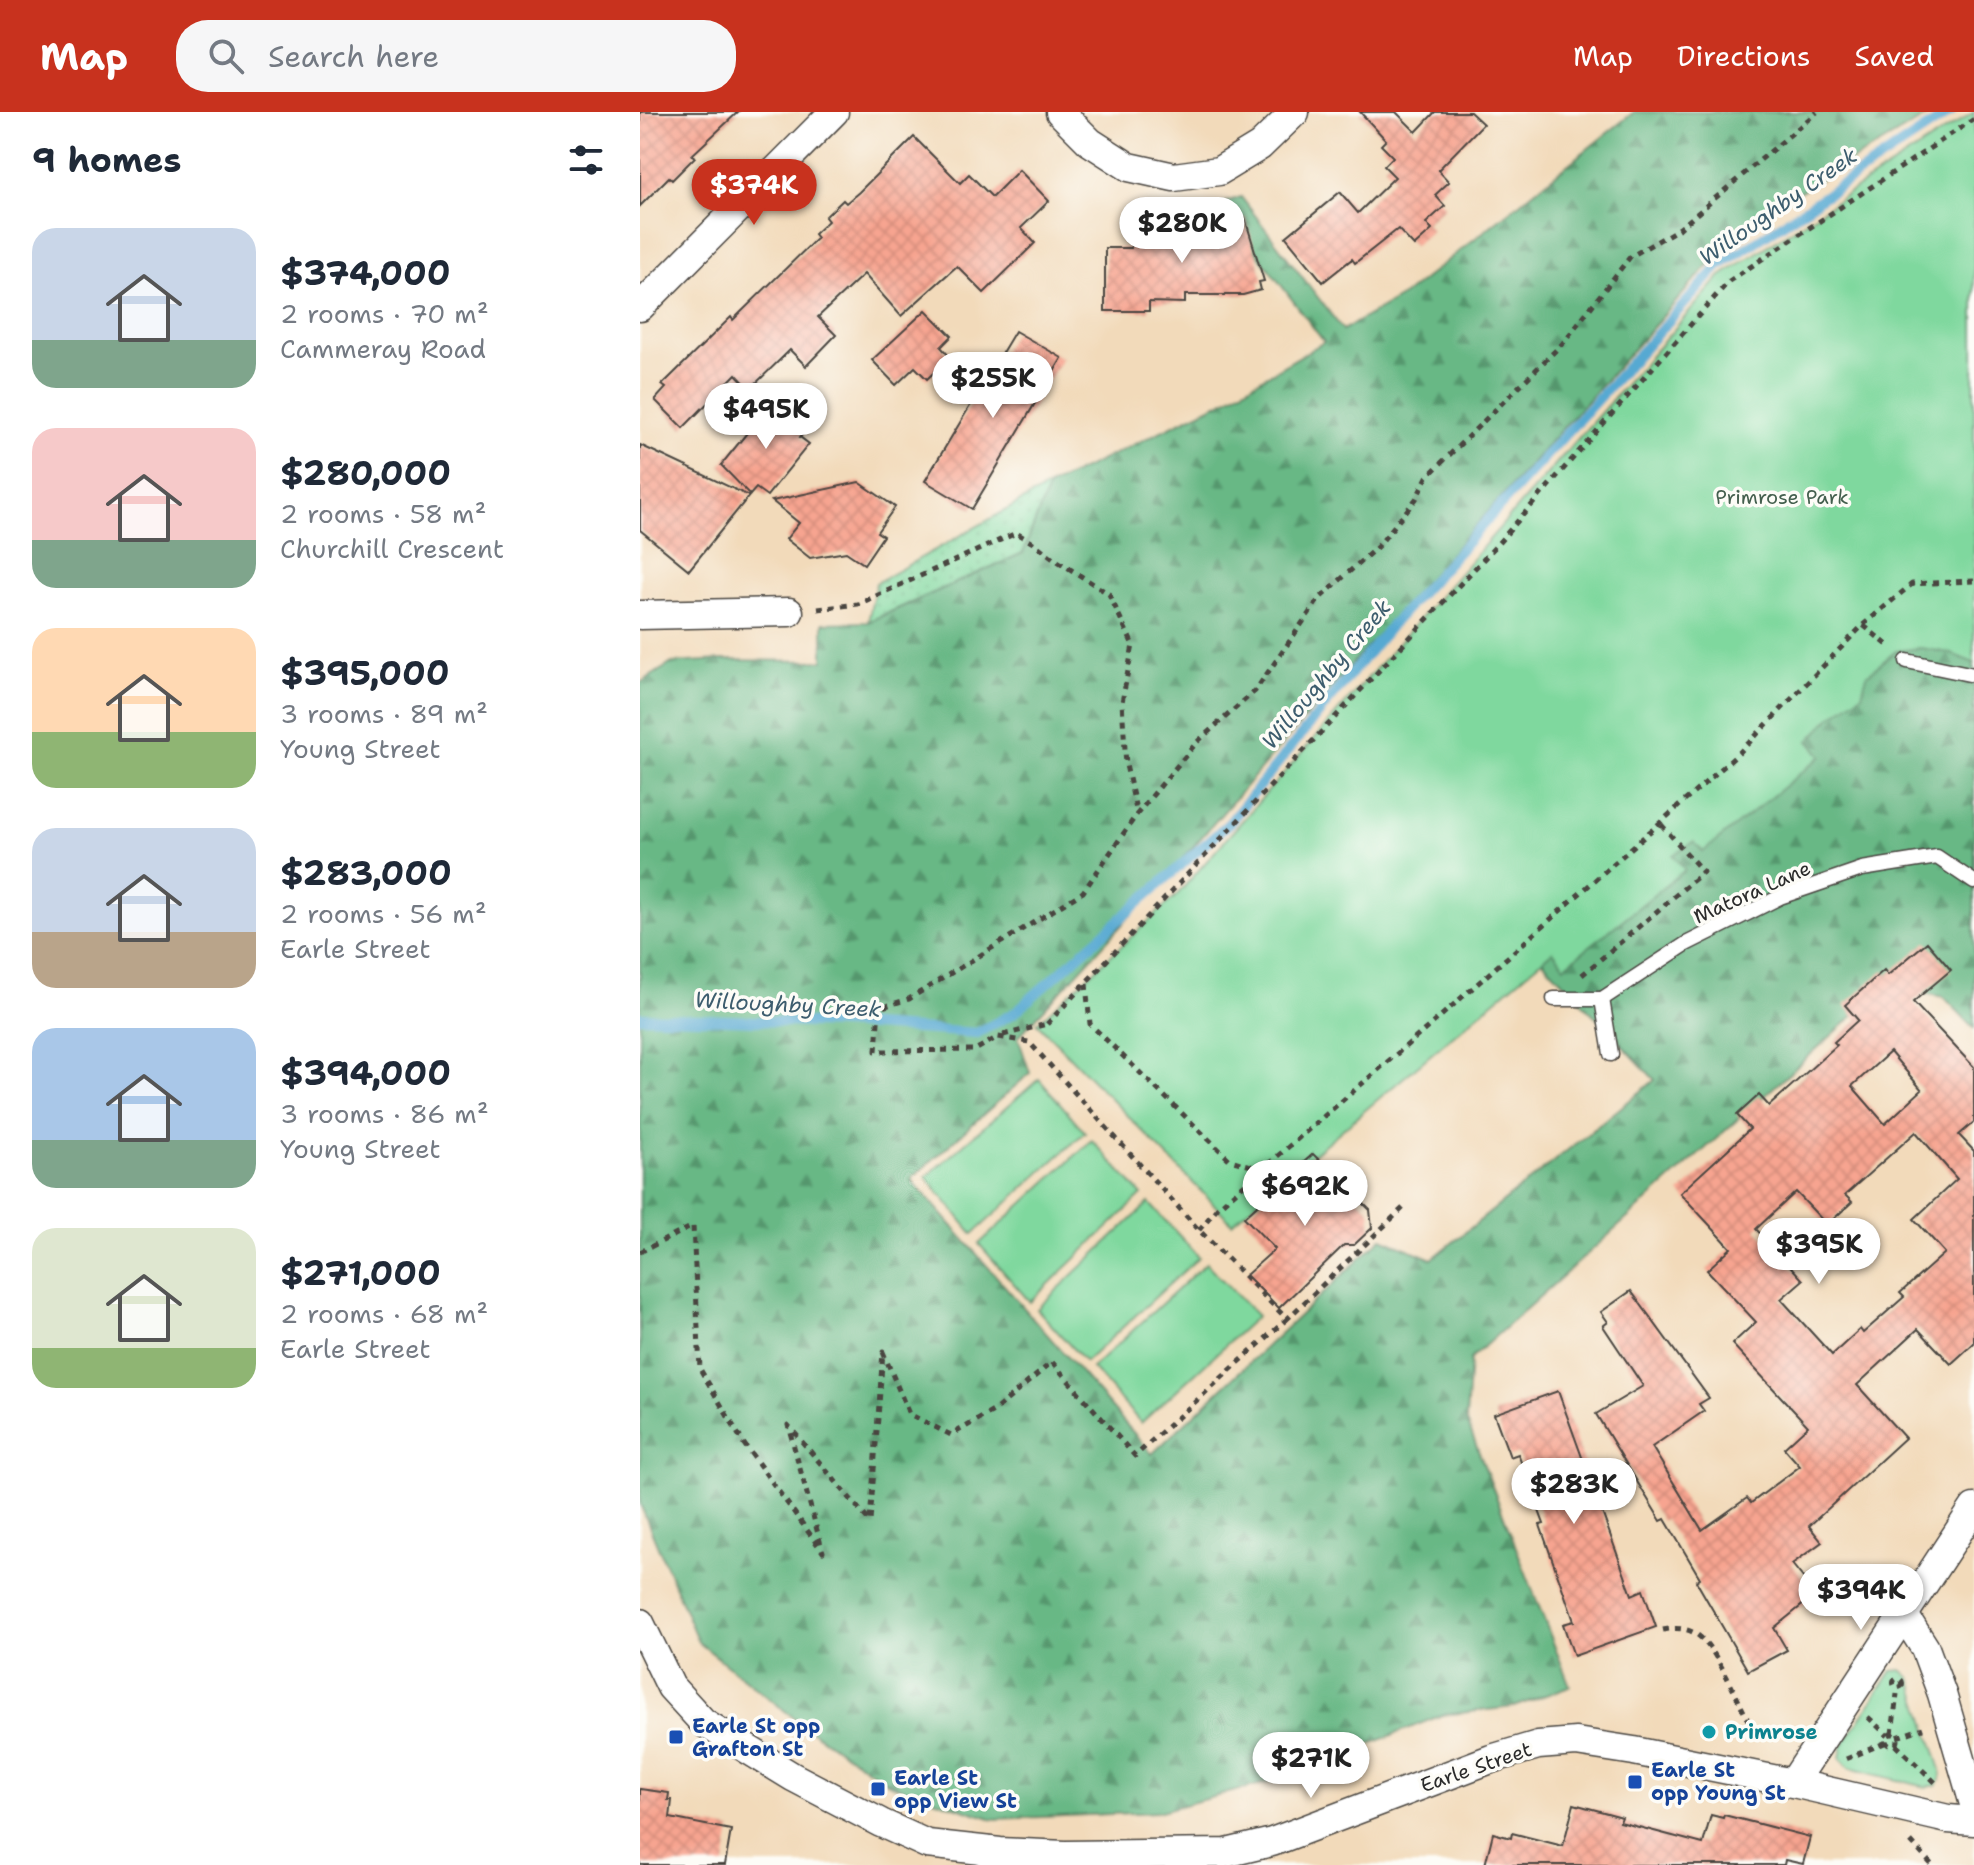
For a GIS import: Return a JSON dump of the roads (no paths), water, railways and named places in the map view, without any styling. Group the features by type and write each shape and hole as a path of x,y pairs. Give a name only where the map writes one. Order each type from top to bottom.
{"street":[{"path":"640,307 834,112"},
{"path":"1060,112 1090,142 1129,167 1174,177 1219,171 1260,146 1295,112"},
{"path":"640,615 789,612"},
{"path":"1793,1783 1974,1508"},
{"path":"1904,1615 1925,1648 1942,1694 1974,1804"},
{"name":"Earle Street","path":"640,1623 646,1656 686,1707 721,1735 881,1823 924,1854 1226,1853 1272,1842 1491,1759 1538,1745 1563,1743 1604,1746 1793,1783 1948,1819 1974,1821"}],"lane":[{"path":"1907,661 1974,675"},
{"name":"Matora Lane","path":"1602,999 1686,944 1780,897 1862,869 1937,857 1974,882"},
{"path":"1554,999 1602,999 1611,1054"}],"waterway":[{"name":"Willoughby Creek","path":"640,1017 842,1024 977,1033 1014,1013 1229,823 1388,629 1719,266 1951,112"}],"place":[{"name":"Primrose","path":"1709,1732"},
{"name":"Earle St opp Grafton St","path":"676,1737"},
{"name":"Earle St opp Young St","path":"1635,1782"},
{"name":"Earle St opp View St","path":"878,1789"}],"park label":[{"name":"Primrose Park","path":"1782,497"}]}
